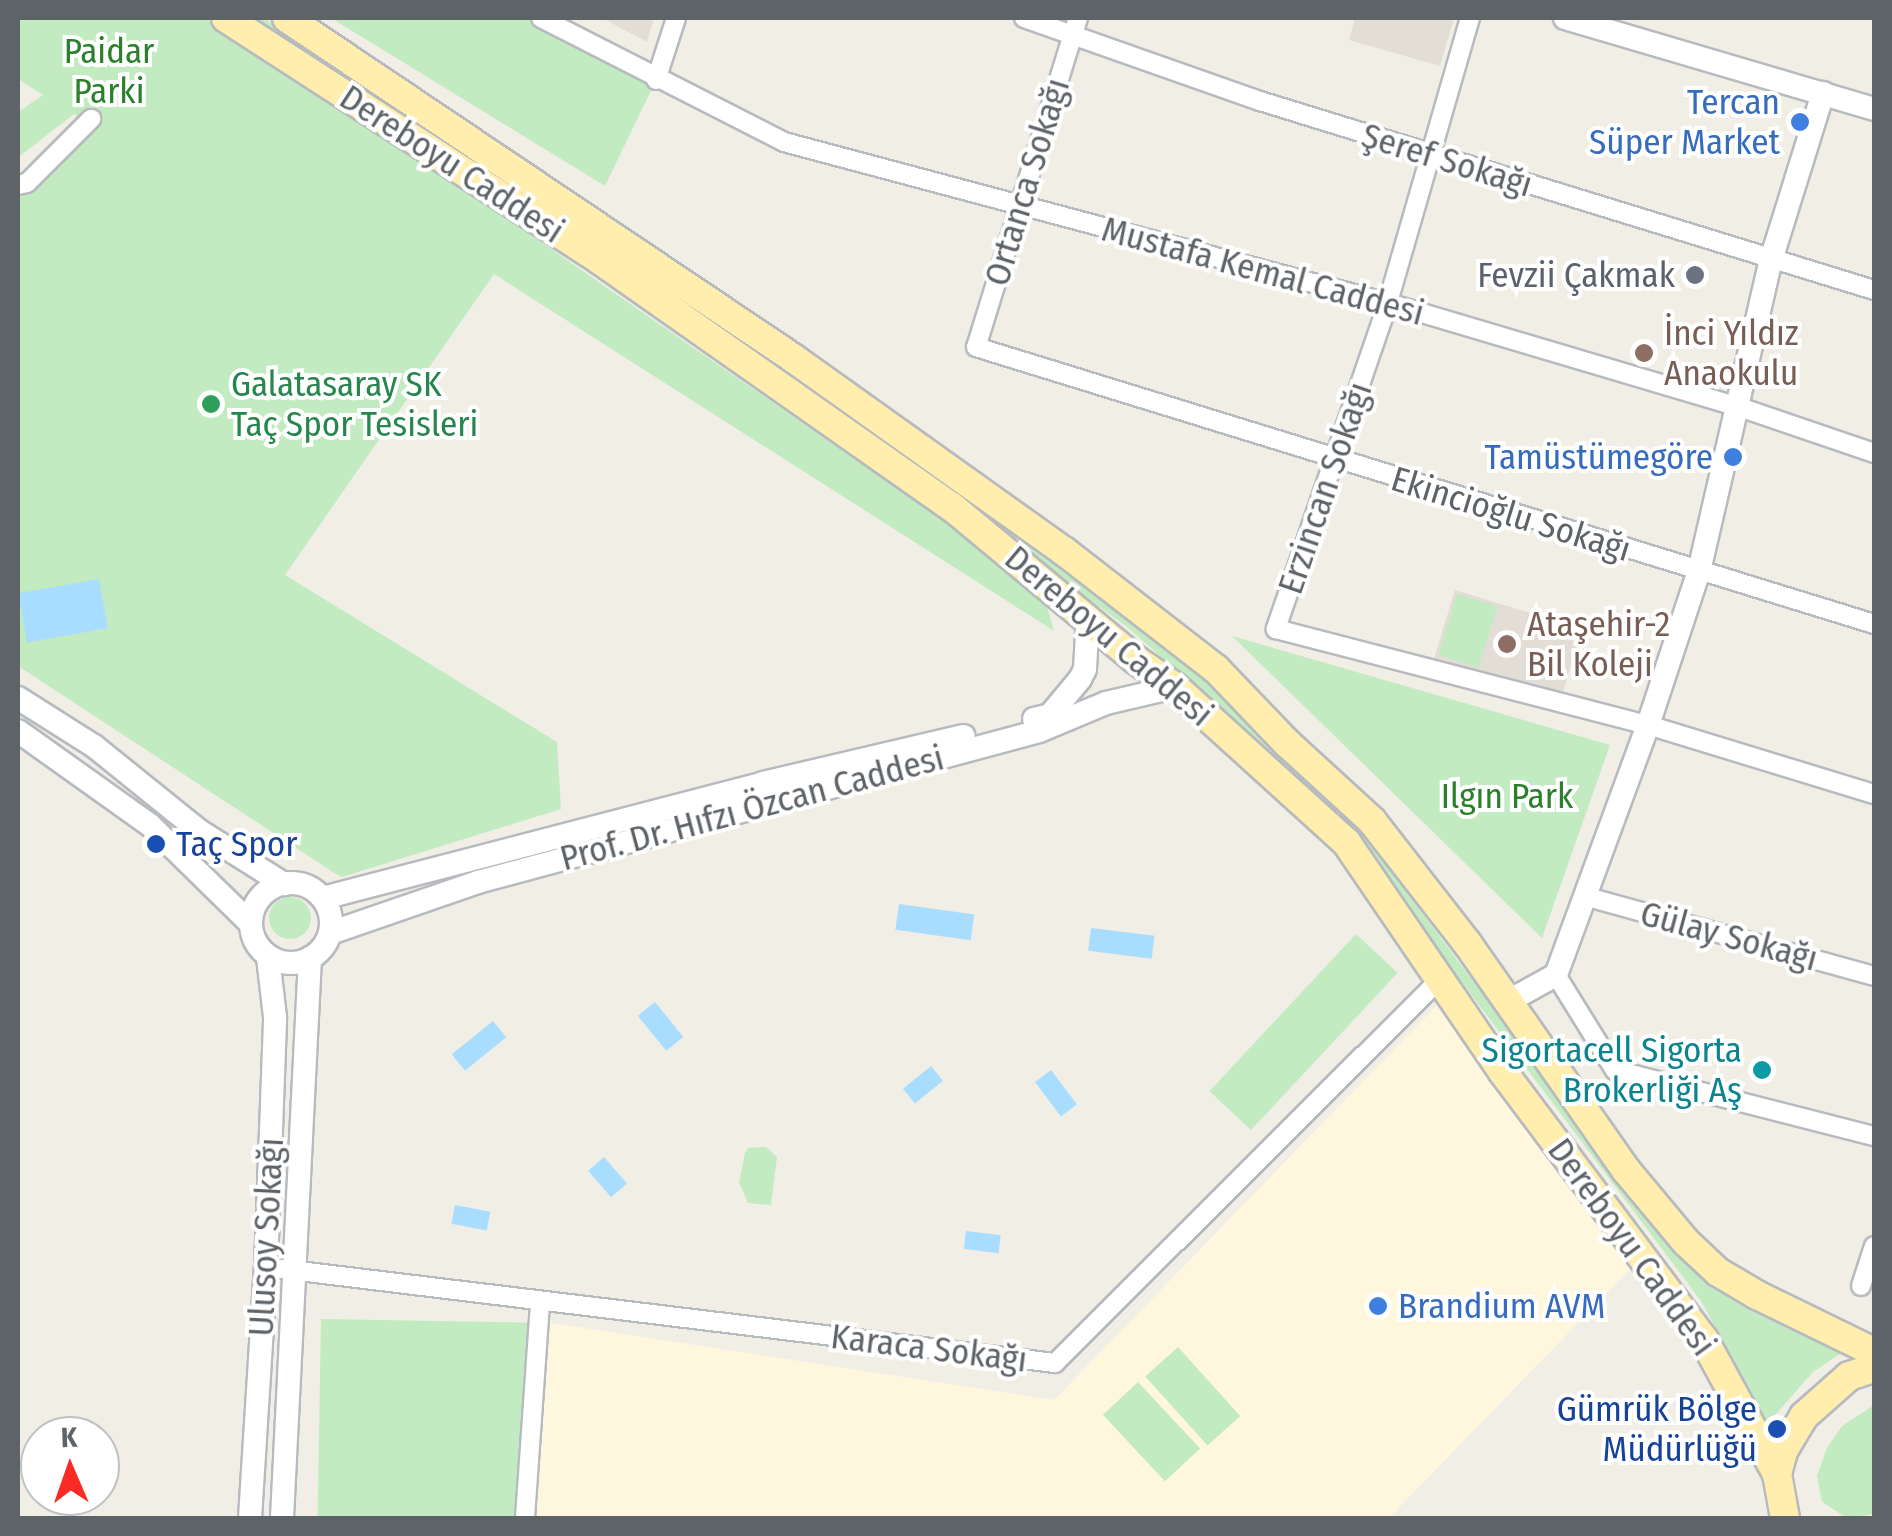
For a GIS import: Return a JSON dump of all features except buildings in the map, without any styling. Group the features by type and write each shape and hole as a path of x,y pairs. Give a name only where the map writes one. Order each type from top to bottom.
{"main road":[{"name":"Dereboyu Caddesi","path":"226,18 600,260 952,507 1088,616 1136,660 1175,687 1346,842 1438,981 1704,1340 1776,1474 1784,1518"},
{"name":"Dereboyu Caddesi","path":"288,18 794,358 1064,552 1216,669 1287,743 1372,821 1626,1170 1686,1242 1718,1272 1874,1352"},
{"path":"1776,1474 1783,1451 1804,1416 1849,1376 1874,1368"}],"street":[{"name":"Mustafa Kemal Caddesi","path":"541,18 784,142 1388,303 1739,408 1874,453"},
{"path":"656,80 676,18"},
{"name":"Şeref Sokağı","path":"1024,18 1076,25 1260,101 1874,290"},
{"name":"Erzincan Sokağı","path":"1470,18 1388,303 1276,629 1648,725 1874,794"},
{"path":"1565,18 1874,108"},
{"name":"Ortanca Sokağı","path":"976,347 1076,25"},
{"path":"1507,1002 1556,975 1648,725 1699,571 1771,260 1823,93"},
{"path":"18,185 28,182 91,119"},
{"name":"Ekincioğlu Sokağı","path":"976,347 1874,624"},
{"name":"Prof. Dr. Hıfzı Özcan Caddesi","path":"323,898 780,778 1050,715 1085,669 1088,616"},
{"name":"Prof. Dr. Hıfzı Özcan Caddesi","path":"330,933 478,882 1038,731 1106,704 1175,687"},
{"path":"18,698 94,746 198,830 284,884"},
{"path":"18,731 150,825 251,924"},
{"path":"284,884 302,884 323,898 329,909 330,933 310,958 292,963 268,956 256,946 251,924 257,902 265,892 284,884"},
{"name":"Gülay Sokağı","path":"1584,896 1874,976"},
{"name":"Ulusoy Sokağı","path":"250,1518 266,1267 275,1017 268,956"},
{"name":"Ulusoy Sokağı","path":"282,1518 310,958"},
{"path":"1556,975 1615,1070 1874,1136"},
{"name":"Karaca Sokağı","path":"266,1267 1055,1363 1438,981"},
{"path":"1861,1286 1874,1246"},
{"path":"525,1518 540,1302"}],"shaded area":[{"path":"602,18 654,18 647,42"},
{"path":"1355,18 1454,18 1440,66 1349,40"},
{"name":"Ataşehir-2 Bil Koleji","path":"1455,590 1582,629 1561,700 1433,661"},
{"path":"1441,1001 1636,1263 1389,1518 523,1518 539,1321 1054,1400"}],"green space":[{"name":"Paidar Parki","path":"18,18 205,18 525,231 1042,589 1054,631 494,274 285,575 557,742 561,809 342,877 333,872 18,666 18,194 28,191 91,125 74,114 20,156 18,112 43,95 18,79"},
{"path":"245,18 264,18 797,374 1057,561 1215,683 1352,820 1631,1191 1715,1281 1849,1348 1813,1372 1768,1423 1701,1301 1347,829 1233,720 1127,627 745,349"},
{"path":"331,18 532,18 656,80 605,186"},
{"path":"1457,594 1497,606 1478,667 1438,655"},
{"name":"Ilgın Park","path":"1232,636 1610,745 1542,938"},
{"path":"290,897 305,903 311,918 305,933 290,939 275,933 269,918 275,903"},
{"path":"1356,934 1398,973 1251,1130 1209,1091"},
{"path":"766,1147 777,1157 771,1205 748,1203 739,1182 745,1153 748,1148"},
{"path":"321,1319 539,1323 536,1518 318,1518"},
{"path":"1178,1347 1240,1416 1208,1446 1145,1376"},
{"path":"1138,1382 1200,1449 1165,1481 1103,1415"},
{"path":"1874,1405 1874,1514 1847,1518 1822,1502 1817,1476 1827,1448 1842,1426"}],"water":[{"path":"99,579 108,628 27,642 18,593"},
{"path":"899,904 974,915 971,940 895,930"},
{"path":"1091,928 1155,936 1152,959 1088,951"},
{"path":"655,1002 683,1037 666,1051 638,1016"},
{"path":"493,1021 506,1037 465,1071 452,1054"},
{"path":"931,1066 943,1081 915,1103 903,1089"},
{"path":"1051,1070 1077,1104 1061,1116 1035,1082"},
{"path":"604,1157 627,1183 611,1197 588,1171"},
{"path":"455,1205 490,1212 487,1231 451,1224"},
{"path":"966,1231 1001,1235 999,1253 964,1249"}],"place":[{"name":"Tercan Süper Market","path":"1800,122"},
{"name":"Fevzii Çakmak","path":"1695,275"},
{"name":"İnci Yıldız Anaokulu","path":"1644,353"},
{"name":"Galatasaray SK Taç Spor Tesisleri","path":"211,404"},
{"name":"Tamüstümegöre","path":"1733,457"},
{"name":"Ataşehir-2 Bil Koleji","path":"1507,644"},
{"name":"Taç Spor","path":"156,844"},
{"name":"Sigortacell Sigorta Brokerliği Aş","path":"1762,1070"},
{"name":"Brandium AVM","path":"1378,1306"},
{"name":"Gümrük Bölge Müdürlüğü","path":"1777,1429"}]}
